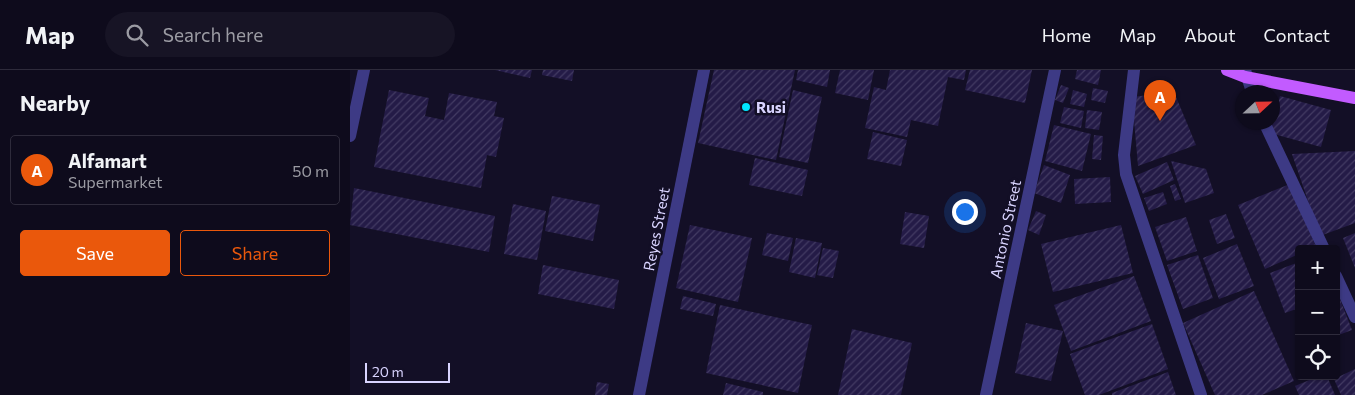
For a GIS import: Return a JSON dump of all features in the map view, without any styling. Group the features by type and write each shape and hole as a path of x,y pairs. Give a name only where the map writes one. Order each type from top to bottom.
{"main road":[{"path":"1227,70 1355,98"}],"street":[{"path":"350,136 364,70"},
{"name":"Reyes Street","path":"639,395 704,70"},
{"name":"Antonio Street","path":"986,395 1055,70"},
{"path":"1134,70 1124,155 1126,174 1201,395"},
{"path":"1245,73 1249,85"},
{"path":"1268,130 1322,245"},
{"path":"1340,285 1355,317"}],"building":[{"path":"495,70 532,70 530,78"},
{"path":"543,70 574,70 572,81 542,75"},
{"name":"Rusi","path":"714,70 795,70 776,160 698,143"},
{"path":"798,70 830,70 827,87 796,80"},
{"path":"840,70 874,70 868,100 835,93"},
{"path":"890,70 966,70 964,80 948,77 938,126 911,120 907,137 865,128 874,87 886,90"},
{"path":"970,70 1032,70 1025,103 965,90"},
{"path":"1077,70 1101,70 1098,85 1075,79"},
{"path":"1061,85 1069,88 1063,103 1055,100"},
{"path":"1093,88 1108,91 1105,103 1091,100"},
{"path":"389,90 429,98 425,116 444,120 449,93 497,102 494,116 504,118 496,157 487,155 481,188 374,167"},
{"path":"793,90 822,97 808,163 779,157"},
{"path":"1073,90 1087,94 1084,107 1070,104"},
{"path":"1174,92 1196,145 1138,166 1132,97"},
{"path":"1280,96 1331,110 1321,147 1270,133 1271,130 1280,130"},
{"path":"1064,107 1084,111 1081,128 1060,123"},
{"path":"1087,110 1102,112 1099,130 1085,128"},
{"path":"1054,125 1091,134 1082,171 1045,161"},
{"path":"873,132 907,140 901,166 867,159"},
{"path":"1094,135 1103,136 1101,160 1092,159"},
{"path":"1355,151 1355,223 1320,236 1292,154"},
{"path":"755,158 808,170 802,196 749,185"},
{"path":"1171,161 1206,169 1214,193 1185,203"},
{"path":"1167,162 1174,180 1143,194 1135,176"},
{"path":"1044,165 1070,175 1061,203 1034,193"},
{"path":"1110,177 1111,202 1075,204 1074,179"},
{"path":"1175,184 1181,199 1175,201 1170,186"},
{"path":"1290,184 1315,245 1295,245 1295,256 1265,269 1238,205"},
{"path":"354,188 495,216 489,252 350,225"},
{"path":"1163,192 1167,204 1149,211 1144,198"},
{"path":"552,196 600,205 593,241 545,231"},
{"path":"513,204 546,211 537,260 504,254"},
{"path":"1036,211 1046,215 1039,235 1028,230"},
{"path":"905,212 929,216 924,248 900,244"},
{"path":"1226,214 1235,238 1217,244 1209,220"},
{"path":"1186,217 1197,251 1167,261 1155,227"},
{"path":"690,225 752,238 738,302 676,288"},
{"path":"1121,225 1133,273 1053,292 1041,244"},
{"path":"767,233 793,238 788,261 762,255"},
{"path":"1355,233 1355,268 1343,238"},
{"path":"796,238 822,243 815,278 789,272"},
{"path":"1237,244 1254,286 1219,299 1203,258"},
{"path":"823,248 839,251 833,278 817,275"},
{"path":"1198,255 1213,298 1183,309 1167,265"},
{"path":"1295,264 1295,309 1285,313 1270,273"},
{"path":"543,265 619,280 614,309 538,294"},
{"path":"1134,276 1151,321 1071,351 1054,305"},
{"path":"1254,291 1294,381 1262,395 1215,395 1183,323"},
{"path":"683,296 716,304 713,316 680,309"},
{"path":"1340,299 1352,330 1340,334"},
{"path":"720,305 812,325 798,393 706,373"},
{"path":"1026,323 1063,331 1051,381 1015,373"},
{"path":"1152,324 1168,369 1099,395 1085,395 1070,354"},
{"path":"852,329 912,343 901,395 838,395"},
{"path":"1355,369 1355,395 1341,395 1334,380 1340,380 1340,376"},
{"path":"1168,372 1176,395 1112,395 1112,393"},
{"path":"1309,380 1329,380 1335,395 1299,395 1295,386"},
{"path":"597,382 609,384 607,395 595,395"},
{"path":"726,383 763,392 763,395 723,395"}],"place":[{"name":"Rusi","path":"746,107"},
{"name":"Alfamart","path":"1160,121"}]}
